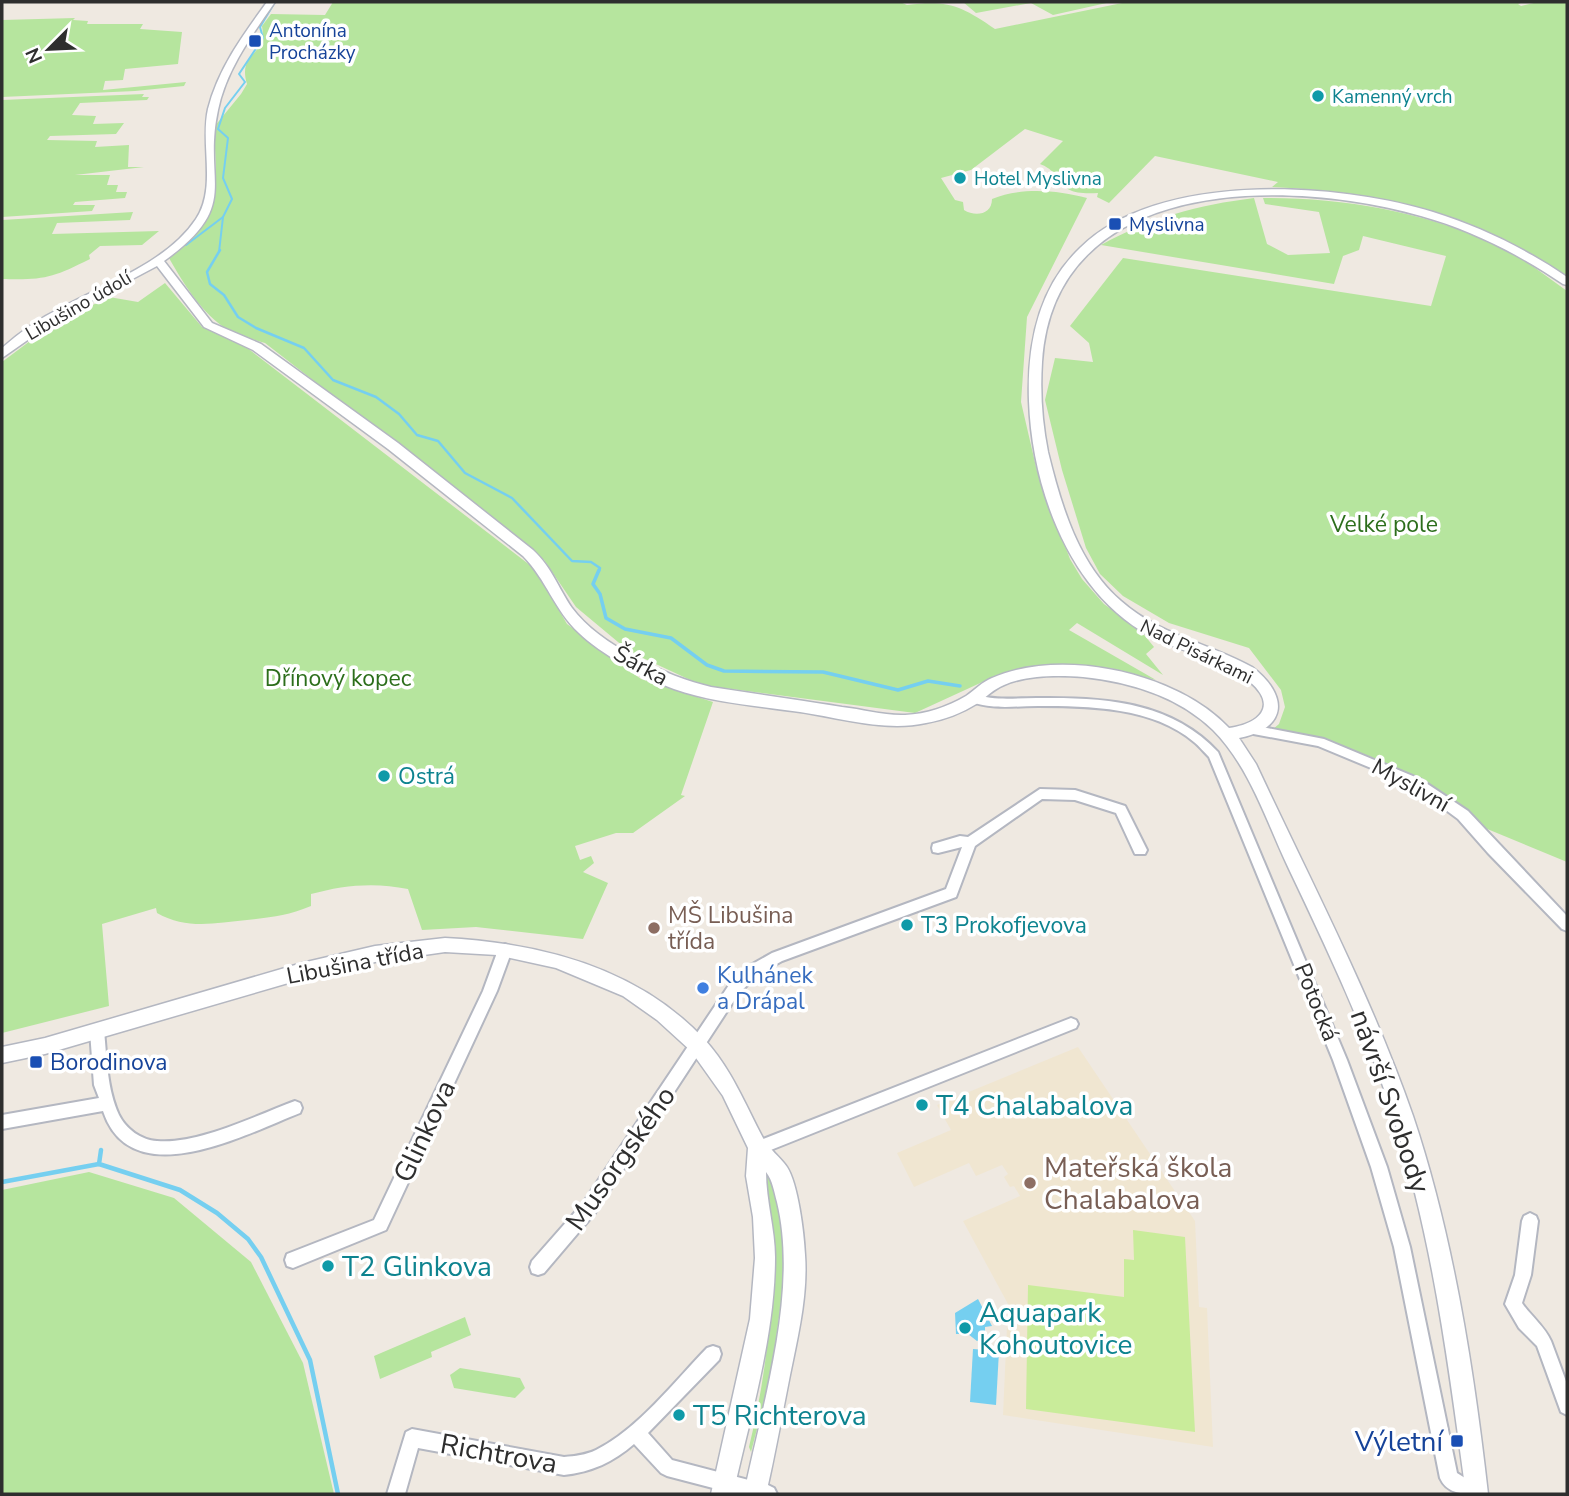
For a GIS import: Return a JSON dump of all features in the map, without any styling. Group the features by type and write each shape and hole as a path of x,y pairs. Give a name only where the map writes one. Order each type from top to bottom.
{"street":[{"path":"157,259 192,231 205,211 211,188 210,125 220,86 235,55 271,2"},
{"name":"Nad Pisárkami","path":"1252,730 1264,724 1269,717 1272,702 1269,692 1262,684 1233,664 1153,631 1109,599 1091,579 1077,554 1059,510 1041,446 1035,404 1039,332 1056,286 1068,269 1103,235 1136,217 1177,203 1257,192 1326,194 1371,200 1426,214 1503,244 1567,282"},
{"name":"Šárka","path":"157,259 208,325 257,347 393,446 528,553 544,569 567,611 586,632 648,671 678,685 711,693 902,721 928,719 947,713 996,682 1025,673 1052,671 1115,675 1150,684 1183,699 1227,734"},
{"name":"Libušino údolí","path":"2,354 27,332 157,259"},
{"path":"119,282 153,273 168,274"},
{"name":"Potocká","path":"973,698 989,705 1038,702 1141,711 1175,722 1188,730 1214,755 1340,1059 1379,1167 1402,1247 1449,1478 1476,1494"},
{"path":"1227,734 1252,730"},
{"name":"Myslivní","path":"1252,730 1320,742 1416,782 1463,815 1567,926"},
{"name":"návrší Svobody","path":"1227,734 1248,764 1362,1011 1404,1118 1429,1212 1460,1376 1476,1494"},
{"path":"938,848 960,841 970,842 1040,794 1076,794 1121,810 1140,850"},
{"name":"Musorgského","path":"537,1267 589,1208 734,989 754,970 777,957 951,893 970,842"},
{"name":"Libušina třída","path":"2,1055 97,1031 302,971 375,954 445,945 505,950 558,961 620,985 663,1014 698,1045 730,1090 758,1148 780,1174 789,1214 794,1257 790,1323 760,1493"},
{"name":"Glinkova","path":"293,1261 380,1225 490,991 505,950"},
{"path":"758,1148 1071,1024"},
{"path":"97,1031 97,1054 104,1104 124,1135 139,1145 157,1150 190,1146 295,1108"},
{"path":"2,1122 104,1104"},
{"name":"Libušina třída","path":"723,1488 761,1319 765,1258 763,1217 756,1176 758,1148"},
{"path":"1530,1221 1528,1247 1513,1304 1543,1341 1567,1406"},
{"name":"Richtrova","path":"396,1494 412,1438 564,1466 587,1463 612,1451 635,1432 713,1354"},
{"path":"635,1432 667,1467 723,1488 760,1493"}],"shaded area":[{"path":"1078,1047 1195,1221 1199,1307 1207,1308 1213,1447 1003,1415 1008,1304 963,1221 1020,1196 1004,1177 1008,1174 1002,1165 976,1176 969,1163 914,1187 897,1153 951,1130 937,1105"}],"green space":[{"path":"333,2 934,3 954,6 995,29 1127,2 1524,2 1518,4 1521,6 1538,2 1567,2 1567,278 1533,255 1498,237 1427,210 1352,194 1272,187 1278,182 1155,156 1109,203 1097,197 1098,193 1083,193 1066,188 1054,173 1040,164 1063,141 1025,129 971,170 941,178 955,200 963,202 964,210 973,213 986,211 992,199 1027,191 1064,193 1087,198 1027,317 1021,402 1037,471 1070,559 1082,579 1104,604 1141,631 1154,647 1146,654 1163,675 1077,623 1069,630 1156,680 1115,669 1085,666 1021,669 989,679 915,713 701,685 630,652 576,607 544,560 532,550 265,343 236,334 210,316 180,278 169,258 200,226 208,213 216,186 214,127 247,84 246,65 261,43 262,26 271,14 325,15"},
{"path":"963,2 1111,2 1053,15 1031,3 976,13"},
{"path":"75,18 73,20 88,21 87,24 143,24 140,29 182,32 178,64 125,69 123,80 105,81 103,90 186,82 184,86 2,97 2,20"},
{"path":"144,94 142,97 149,97 147,100 80,103 72,115 96,116 93,124 124,123 116,134 50,136 47,140 97,141 95,147 129,145 128,167 144,167 75,175 110,175 107,185 118,185 116,192 127,192 125,198 75,202 73,205 95,205 92,211 2,217 2,100"},
{"name":"Velké pole","path":"1254,198 1267,244 1288,255 1330,253 1319,212 1265,204 1263,198 1350,203 1436,222 1500,247 1530,264 1567,291 1567,862 1480,826 1419,779 1374,758 1319,737 1272,730 1279,724 1285,707 1281,690 1249,648 1169,623 1123,596 1100,574 1086,548 1062,470 1045,400 1055,358 1093,362 1089,343 1070,326 1123,258 1431,306 1446,256 1363,236 1359,250 1343,256 1334,284 1101,245 1138,227 1175,214 1213,204"},
{"path":"133,212 130,220 57,223 52,234 159,231 142,245 100,246 89,255 90,259 57,274 29,279 2,279 2,220"},
{"name":"Dřínový kopec","path":"165,283 202,327 246,347 535,569 567,624 641,679 713,702 681,795 685,796 633,833 616,833 575,846 580,860 591,856 594,863 583,872 608,883 583,939 476,927 422,930 408,889 383,886 359,885 323,891 311,894 311,906 295,912 224,923 179,922 157,913 156,908 102,924 109,1006 2,1033 2,362 50,326 109,297 138,302"},
{"path":"764,1166 769,1166 784,1231 785,1274 771,1375 751,1452 749,1447 763,1379 771,1307 772,1235"},
{"path":"89,1172 174,1198 251,1262 303,1363 334,1494 2,1494 2,1190"},
{"path":"1133,1230 1185,1237 1195,1432 1026,1409 1028,1285 1124,1297 1124,1259 1134,1260"},
{"path":"465,1317 471,1335 431,1352 432,1357 380,1379 374,1356"},
{"path":"460,1368 520,1378 525,1388 515,1398 454,1388 450,1375"}],"water":[{"path":"978,1299 992,1326 985,1327 985,1337 977,1341 968,1334 956,1334 955,1313"},
{"path":"973,1349 999,1351 996,1405 970,1402"}],"waterway":[{"path":"223,217 232,199 223,178 228,138 218,129 225,108 245,82 239,74 263,38 260,27 275,2"},
{"path":"186,245 223,217"},
{"path":"219,252 223,217"},
{"path":"219,252 207,272 210,284 224,295 238,317 256,328 304,348 333,380 376,397 399,414 417,435 438,441 465,473 512,498 572,561 591,562 600,568 599,571"},
{"path":"599,570 593,584 600,594 606,618 625,629 671,638 707,665 724,671 823,672 898,690 928,681 960,686"},
{"path":"99,1164 101,1150"},
{"path":"2,1182 99,1164"},
{"path":"99,1164 180,1190 217,1213 248,1239 261,1257 310,1360 338,1494"}],"place":[{"name":"Antonína Procházky","path":"255,41"},
{"name":"Kamenný vrch","path":"1318,96"},
{"name":"Hotel Myslivna","path":"960,178"},
{"name":"Myslivna","path":"1115,224"},
{"name":"Ostrá","path":"384,776"},
{"name":"T3 Prokofjevova","path":"907,925"},
{"name":"MŠ Libušina třída","path":"654,928"},
{"name":"Kulhánek a Drápal","path":"703,988"},
{"name":"Borodinova","path":"36,1062"},
{"name":"T4 Chalabalova","path":"922,1105"},
{"name":"Mateřská škola Chalabalova","path":"1030,1183"},
{"name":"T2 Glinkova","path":"328,1266"},
{"name":"Aquapark Kohoutovice","path":"965,1328"},
{"name":"T5 Richterova","path":"679,1415"},
{"name":"Výletní","path":"1457,1441"}]}
